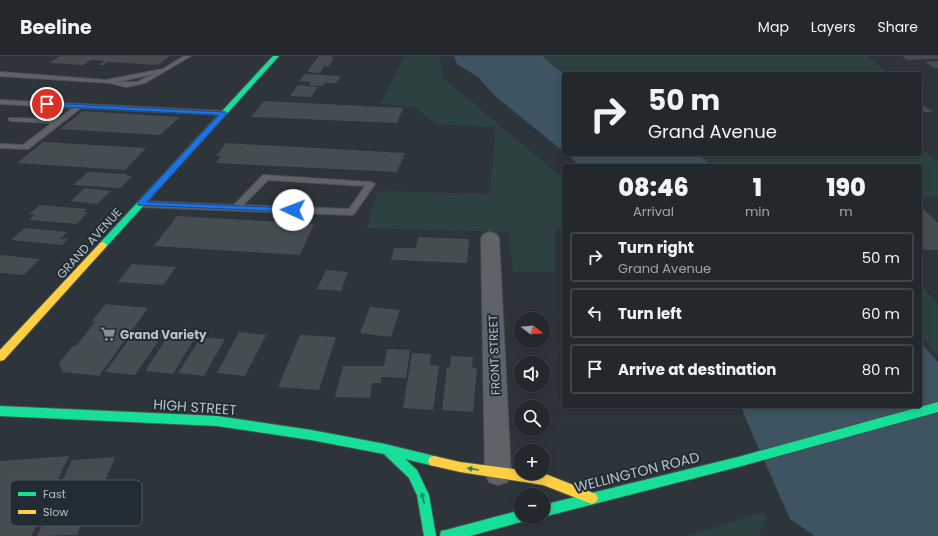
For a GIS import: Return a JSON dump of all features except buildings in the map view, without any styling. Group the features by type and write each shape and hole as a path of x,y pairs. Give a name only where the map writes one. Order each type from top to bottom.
{"street":[{"name":"GRAND AVENUE","path":"0,357 276,56"},
{"name":"FRONT STREET","path":"490,238 498,473"},
{"name":"WELLINGTON ROAD","path":"550,509 738,462 938,407"},
{"name":"HIGH STREET","path":"0,411 217,421 311,435 385,449 460,467 543,479 592,498"},
{"path":"385,449 414,474 423,494 430,536"},
{"path":"446,536 514,518"}],"lane":[{"path":"0,74 106,82 128,86 148,81 188,56"},
{"path":"0,102 223,113"},
{"path":"0,146 25,147 79,106"},
{"path":"11,118 59,121"},
{"path":"141,204 236,208 351,212 371,184 266,177 236,208"}],"green space":[{"path":"405,56 440,56 443,78 562,177 562,229 555,230 555,272 513,272 509,232 366,228 378,191 490,194 496,127 436,124 413,106 381,104"},
{"path":"544,56 866,56 887,72 564,72 553,66"},
{"path":"922,149 938,162 938,196 922,198 922,164 710,164 700,156 922,156"},
{"path":"922,286 938,305 938,355 922,337"},
{"path":"763,512 766,517 759,536 687,536"}],"water":[{"path":"454,56 543,56 553,66 563,72 562,150 495,96 478,77 457,64"},
{"path":"569,156 700,156 710,164 578,164"},
{"path":"922,344 938,362 938,536 815,536 790,519 742,408 922,408"}],"traffic: fast":[{"path":"103,245 276,56"},
{"path":"550,509 738,462 938,407"},
{"path":"0,411 217,421 311,435 385,449 434,461"},
{"path":"388,451 413,474 423,495 430,536"},
{"path":"446,536 514,518"}],"traffic: slow":[{"path":"0,357 103,245"},
{"path":"434,461 460,467 543,479 592,498"}],"place":[{"name":"Grand Variety","path":"108,334"}],"route":[{"path":"47,104 223,113 141,204 293,210"}]}
